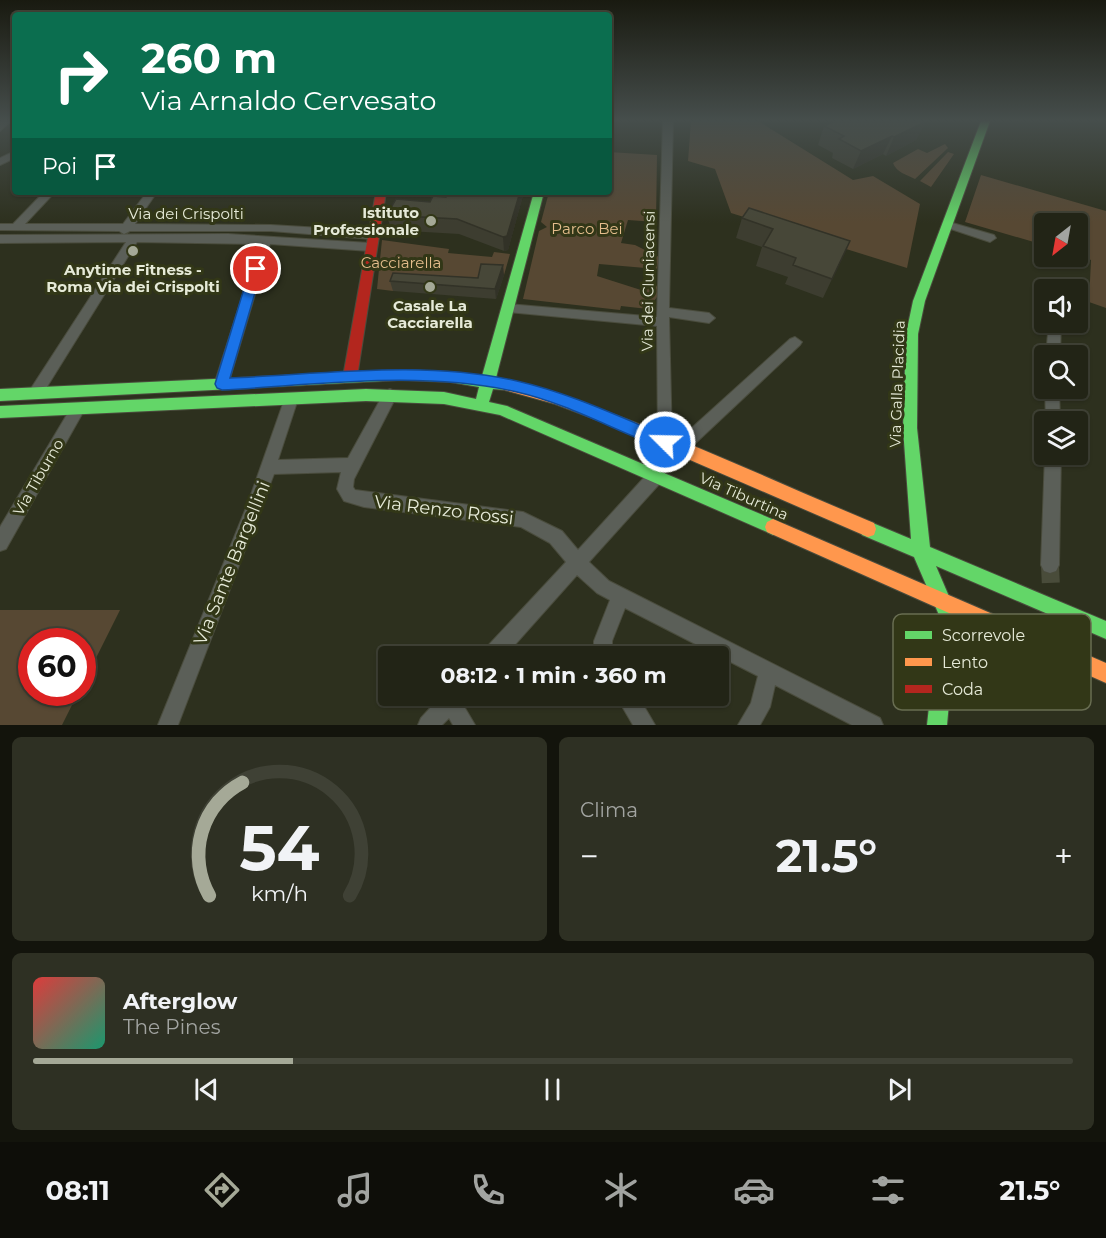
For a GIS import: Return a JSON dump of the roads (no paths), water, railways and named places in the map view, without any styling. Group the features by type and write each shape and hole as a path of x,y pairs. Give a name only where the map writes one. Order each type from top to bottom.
{"main road":[{"name":"Via Galla Placidia","path":"922,551 912,457 912,334 919,301 974,155"},
{"path":"350,377 380,195"},
{"path":"482,403 537,195"},
{"name":"Via Tiburtina","path":"0,395 112,392 350,377 426,376 488,381 555,397 1068,614"},
{"name":"Via Tiburtina","path":"0,412 390,395 482,403 520,416 971,614"},
{"path":"922,551 948,614"},
{"name":"Via Tiburtina","path":"1091,624 1106,630"},
{"name":"Via Tiburtina","path":"1091,666 1106,673"},
{"path":"937,725 939,710"}],"street":[{"name":"Via dei Cluniacensi","path":"665,442 663,317 667,155"},
{"path":"16,227 47,195"},
{"path":"35,394 150,195"},
{"path":"949,225 990,238"},
{"name":"Via dei Crispolti","path":"0,227 266,239 371,241"},
{"name":"Via dei Crispolti","path":"0,239 119,238 130,233 271,228 371,241"},
{"path":"222,384 266,239"},
{"path":"508,308 709,318"},
{"path":"680,448 795,342"},
{"path":"421,396 426,376"},
{"path":"104,409 112,392"},
{"path":"270,467 352,465 390,395"},
{"name":"Via Sante Bargellini","path":"168,725 270,467 291,399"},
{"name":"Via Tiburno","path":"0,543 77,410"},
{"name":"Via Renzo Rossi","path":"352,465 345,483 350,496 364,500 518,518 540,527 556,537 597,582 873,725"},
{"path":"1050,565 1053,465"},
{"path":"501,646 656,476"},
{"path":"1051,588 1052,607"},
{"path":"603,646 621,596"},
{"path":"748,725 760,708 769,671"},
{"path":"434,723 447,706"},
{"path":"456,706 465,725"},
{"path":"633,706 645,725"}],"tunnel":[{"path":"1050,565 1051,588"}],"place":[{"name":"Istituto Professionale","path":"431,221"},
{"name":"Anytime Fitness - Roma Via dei Crispolti","path":"133,251"},
{"name":"Casale La Cacciarella","path":"430,287"}],"park label":[{"name":"Parco Bei","path":"587,228"},
{"name":"Cacciarella","path":"401,262"}]}
